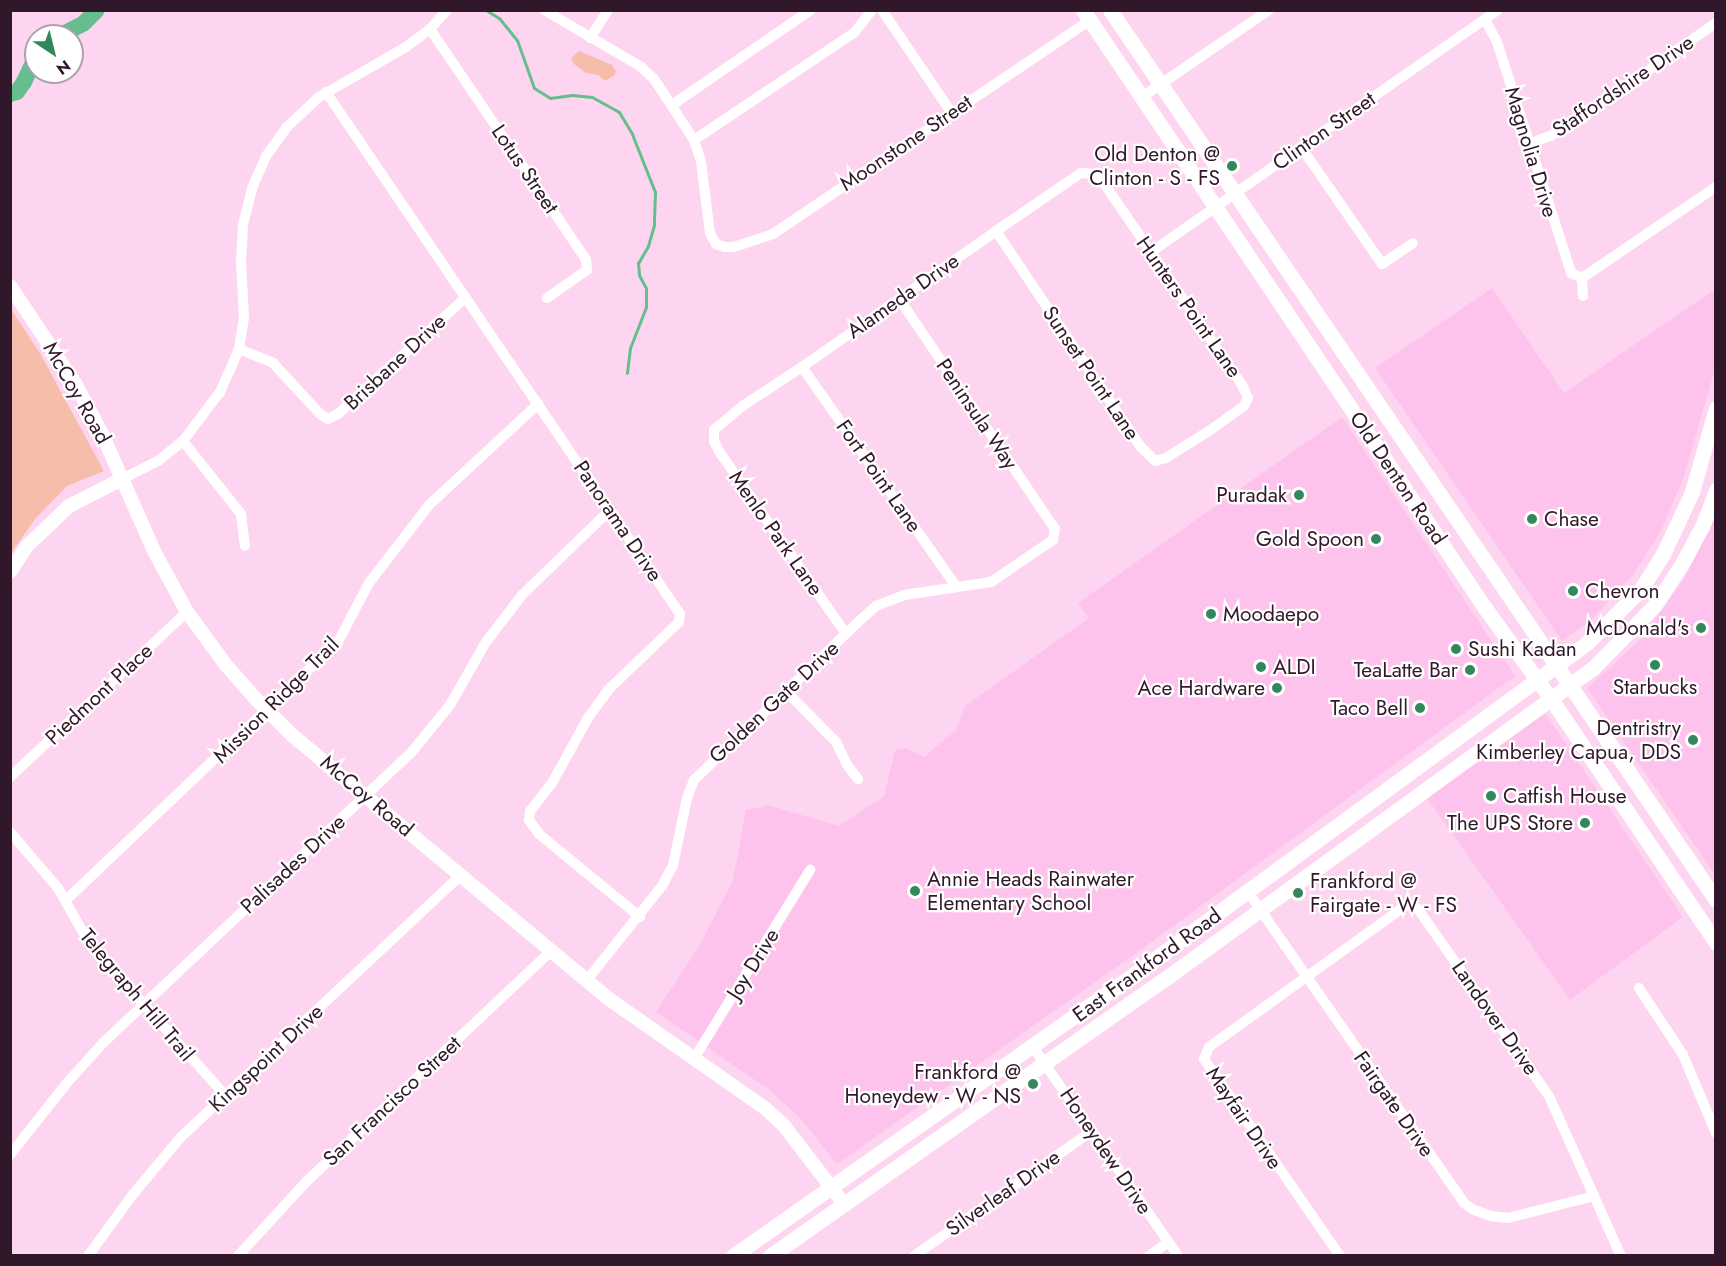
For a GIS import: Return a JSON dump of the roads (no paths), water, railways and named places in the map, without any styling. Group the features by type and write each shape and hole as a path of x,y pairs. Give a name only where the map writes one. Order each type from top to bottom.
{"main road":[{"name":"Old Denton Road","path":"1110,10 1716,900"},
{"name":"Old Denton Road","path":"1087,15 1392,471 1536,681 1551,699 1716,943"},
{"name":"East Frankford Road","path":"733,1256 1033,1047 1419,768 1587,643 1641,589 1663,554 1692,492 1716,408"},
{"path":"1392,471 1413,456"},
{"name":"East Frankford Road","path":"770,1256 1046,1064 1593,668 1655,605 1702,527 1716,490"},
{"path":"1419,768 1430,785"},
{"path":"1662,862 1681,849"}],"street":[{"path":"10,572 26,547 69,506 158,461 183,441 220,392 239,349 244,318 241,263 243,225 252,188 266,156 286,128 302,111 326,92 406,47 430,29 447,10"},
{"path":"544,10 640,66 654,79 694,140 854,33 872,10"},
{"path":"591,38 608,10"},
{"path":"672,105 811,10"},
{"path":"882,10 951,112"},
{"path":"1142,98 1269,10"},
{"name":"Clinton Street","path":"1151,252 1498,10"},
{"name":"Moonstone Street","path":"694,140 701,161 710,233 716,244 734,247 773,234 1087,15"},
{"name":"Magnolia Drive","path":"1485,20 1497,42 1571,273 1582,278"},
{"name":"Staffordshire Drive","path":"1529,144 1552,135 1584,115 1716,23"},
{"name":"Lotus Street","path":"430,29 586,259 587,270 547,298"},
{"name":"Panorama Drive","path":"326,92 680,614 679,622 609,689 588,718 552,783 530,811 529,820 539,834 640,917"},
{"path":"1301,147 1382,264 1413,243"},
{"name":"Alameda Drive","path":"714,430 741,407 1081,173 1096,174"},
{"name":"Hunters Point Lane","path":"1096,174 1242,385 1248,398 1244,406 1209,431"},
{"path":"1583,296 1582,278 1716,187"},
{"name":"Sunset Point Lane","path":"996,231 1155,461 1166,458 1209,431"},
{"name":"McCoy Road","path":"10,286 76,385 155,553 187,612 226,665 292,735 551,951 641,1023 743,1090 785,1127 844,1204"},
{"name":"Brisbane Drive","path":"239,349 273,363 320,414 328,419 338,414 466,297"},
{"name":"Peninsula Way","path":"899,299 1055,529"},
{"name":"Fort Point Lane","path":"802,367 956,586"},
{"name":"Mission Ridge Trail","path":"66,900 268,711 338,642 369,583 429,505 538,404"},
{"name":"Menlo Park Lane","path":"714,430 714,441 719,451 846,634"},
{"path":"183,441 241,514 245,546"},
{"name":"Palisades Drive","path":"10,1155 66,1084 104,1042 411,753 437,723 486,642 522,595 610,510"},
{"name":"Golden Gate Drive","path":"587,980 640,917 662,886 672,865 687,798 694,780 786,691 876,606 892,598 956,586 981,584 1001,576 1053,540 1055,529"},
{"name":"Piedmont Place","path":"10,777 187,612"},
{"path":"786,691 836,742 847,765 858,779"},
{"name":"Telegraph Hill Trail","path":"10,832 45,870 66,900 88,943 226,1096"},
{"name":"Joy Drive","path":"695,1057 810,870"},
{"name":"Kingspoint Drive","path":"88,1256 134,1193 181,1137 461,875"},
{"name":"Fairgate Drive","path":"1248,892 1456,1193 1472,1209 1491,1216 1508,1218 1594,1196"},
{"name":"Landover Drive","path":"1305,976 1408,904 1418,909 1549,1096 1621,1256"},
{"name":"San Francisco Street","path":"238,1256 307,1181 551,951"},
{"name":"Mayfair Drive","path":"1305,976 1209,1047 1204,1059 1340,1256"},
{"path":"1639,988 1683,1055 1716,1132"},
{"name":"Honeydew Drive","path":"1033,1047 1178,1256"},
{"name":"Silverleaf Drive","path":"914,1256 1092,1131"},
{"path":"1149,1256 1168,1242"}],"waterway":[{"path":"82,24 97,10"},
{"path":"486,10 499,18 517,40 534,88 550,98 572,95 592,97 619,112 632,134 655,192 654,225 648,246 638,263 639,275 646,288 646,307 630,348 627,373"},
{"path":"10,94 17,92 24,82"}],"place":[{"name":"Old Denton @ Clinton - S - FS","path":"1232,166"},
{"name":"Puradak","path":"1299,495"},
{"name":"Chase","path":"1532,519"},
{"name":"Gold Spoon","path":"1376,539"},
{"name":"Chevron","path":"1573,591"},
{"name":"Moodaepo","path":"1211,614"},
{"name":"McDonald's","path":"1701,628"},
{"name":"Sushi Kadan","path":"1456,649"},
{"name":"Starbucks","path":"1655,665"},
{"name":"ALDI","path":"1261,667"},
{"name":"TeaLatte Bar","path":"1470,670"},
{"name":"Ace Hardware","path":"1277,688"},
{"name":"Taco Bell","path":"1420,708"},
{"name":"Dentristry Kimberley Capua, DDS","path":"1693,740"},
{"name":"Catfish House","path":"1491,796"},
{"name":"The UPS Store","path":"1585,823"},
{"name":"Annie Heads Rainwater Elementary School","path":"915,891"},
{"name":"Frankford @ Fairgate - W - FS","path":"1298,893"},
{"name":"Frankford @ Honeydew - W - NS","path":"1033,1084"}]}
